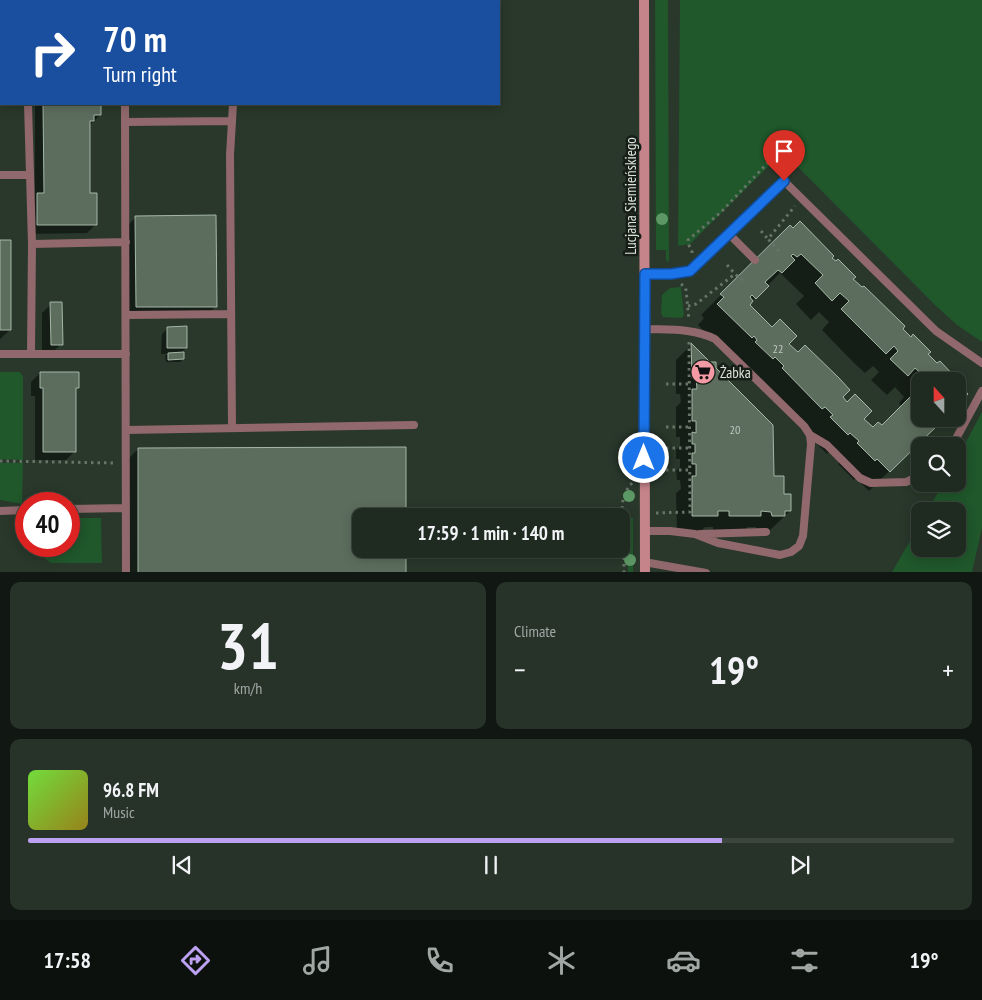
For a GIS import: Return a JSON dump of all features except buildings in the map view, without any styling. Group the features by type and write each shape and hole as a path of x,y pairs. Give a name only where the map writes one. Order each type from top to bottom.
{"street":[{"name":"Lucjana Siemieńskiego","path":"644,0 645,568"}],"lane":[{"path":"28,105 32,244 32,354"},
{"path":"125,105 126,572"},
{"path":"232,428 230,155 233,105"},
{"path":"126,122 232,122"},
{"path":"0,175 29,175"},
{"path":"645,274 671,274 690,271 784,181 936,331 982,363"},
{"path":"729,234 755,260"},
{"path":"32,244 126,242"},
{"path":"126,315 231,314"},
{"path":"644,329 694,331 704,333 715,339 804,426 810,435 827,445 860,478 871,483 889,484 911,480"},
{"path":"0,354 126,354"},
{"path":"957,437 982,391"},
{"path":"126,430 414,425"},
{"path":"695,534 718,543 780,555 791,552 799,546 803,536 811,444 810,435"},
{"path":"80,509 126,508"},
{"path":"0,511 15,510"},
{"path":"644,531 670,531 695,534 766,532"},
{"path":"645,568 706,572"}],"path":[{"path":"689,258 692,252 688,240 721,212 780,149"},
{"path":"768,239 797,203"},
{"path":"761,231 779,250"},
{"path":"727,265 746,283"},
{"path":"688,306 696,304 735,274"},
{"path":"677,284 685,287 689,320"},
{"path":"656,513 690,512 689,341 681,341"},
{"path":"666,384 689,384"},
{"path":"666,427 689,427"},
{"path":"666,448 690,448"},
{"path":"0,461 126,463"},
{"path":"666,470 690,470"},
{"path":"622,508 622,500 626,490 633,482 644,477"},
{"path":"624,558 624,572"}],"green space":[{"path":"655,0 668,0 669,262 666,260 666,250 656,250"},
{"path":"680,0 982,0 982,342 957,325 936,306 783,152 690,244 678,246"},
{"path":"681,287 684,316 681,318 663,317 661,313 662,295 670,288"},
{"path":"0,372 20,372 23,376 23,460 0,459"},
{"path":"982,412 982,528 972,572 892,572 911,539 911,557 966,557 966,502 932,502 938,492 966,492 966,442"},
{"path":"0,463 23,463 22,492 15,492 15,503 0,500"},
{"path":"80,518 101,518 102,563 51,563 44,558 80,557"},
{"path":"630,518 633,518 633,572 628,572"}],"place":[{"name":"Żabka","path":"703,372"}],"route":[{"path":"644,458 645,274 671,274 690,271 784,181"}]}
